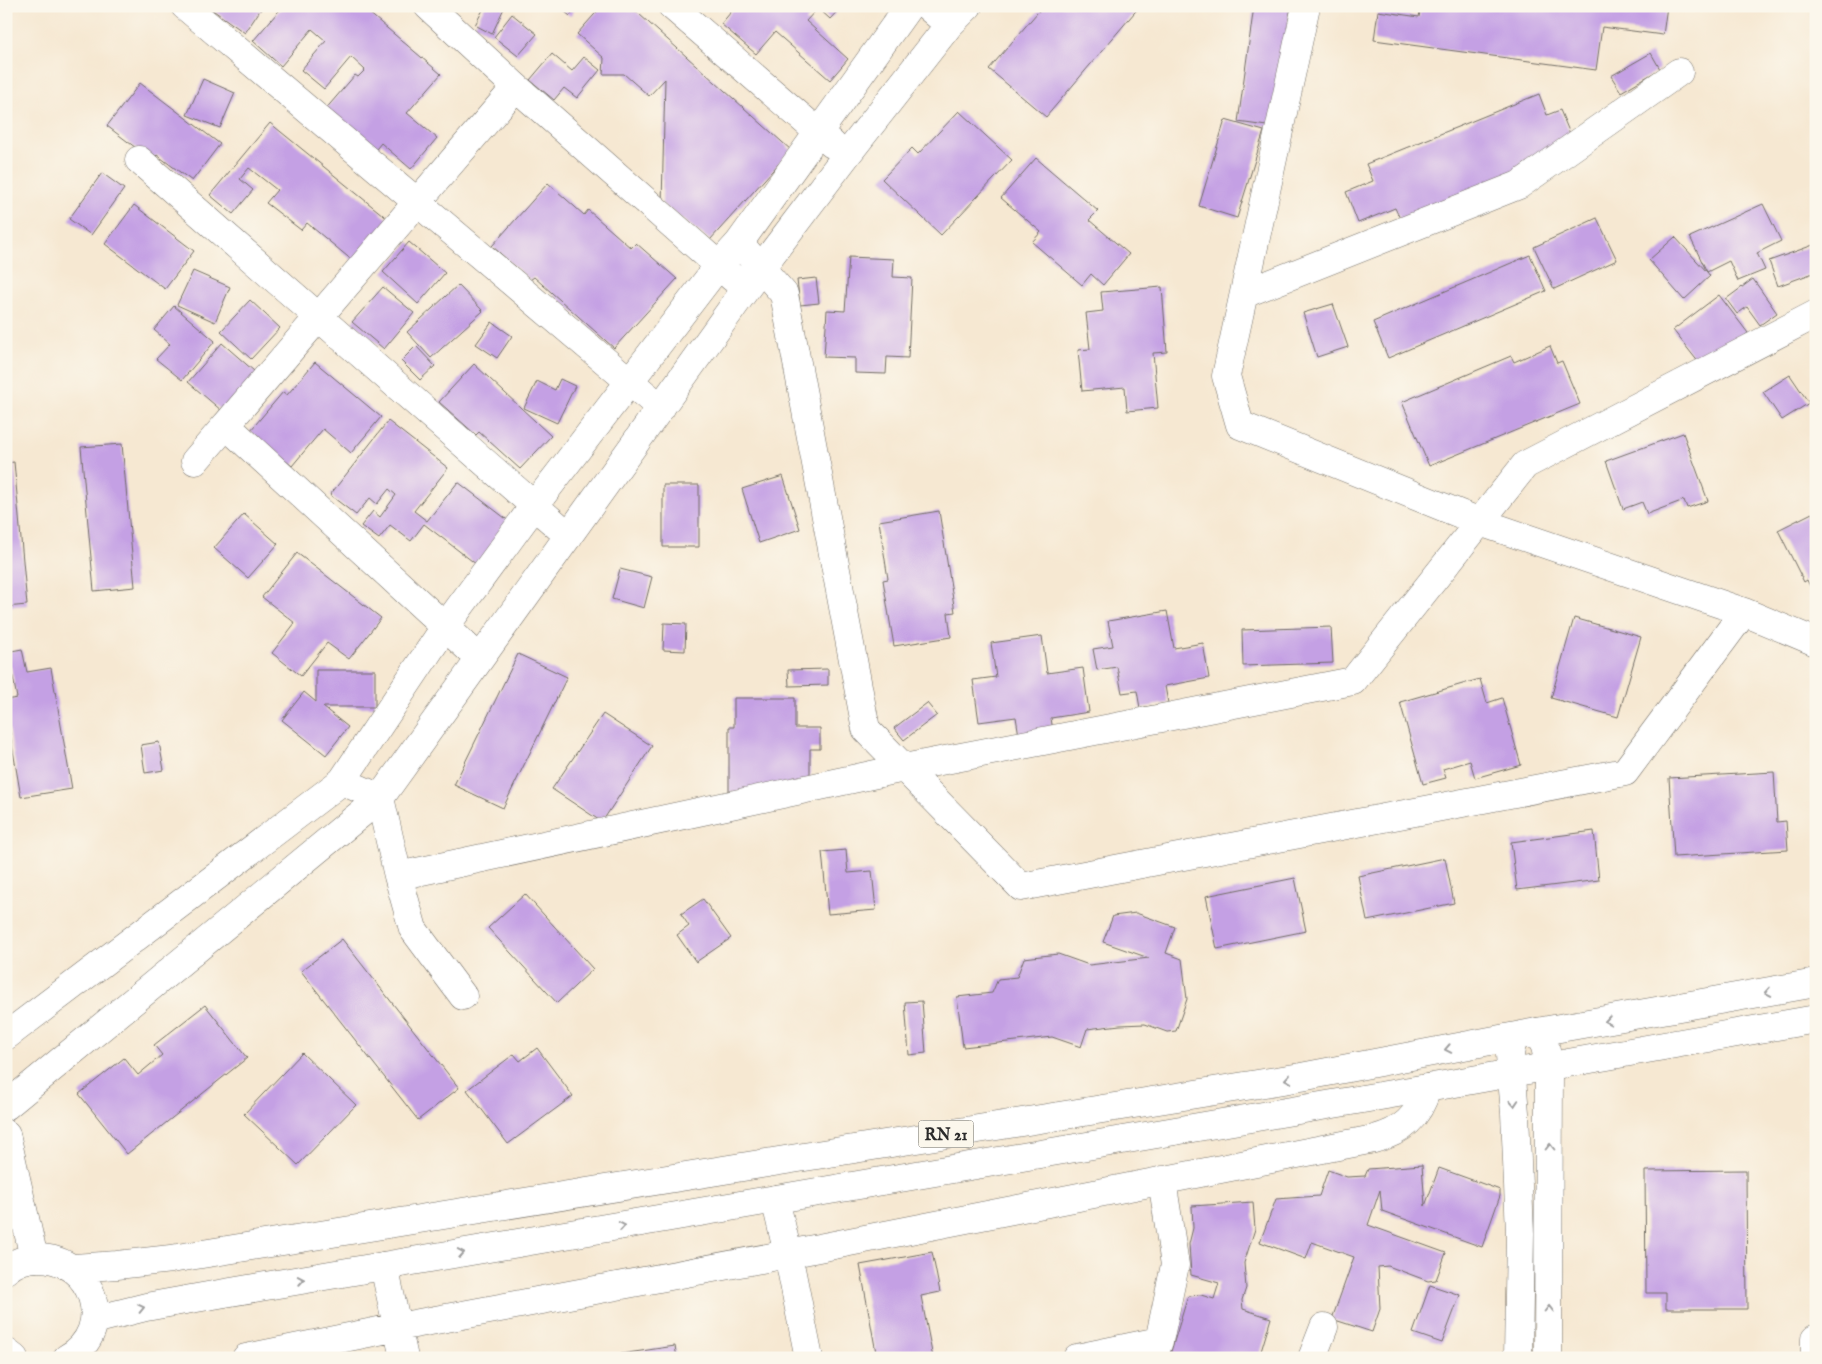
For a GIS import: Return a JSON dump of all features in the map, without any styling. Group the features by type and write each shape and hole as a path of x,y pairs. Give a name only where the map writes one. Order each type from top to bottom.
{"street":[{"path":"185,6 661,408"},
{"path":"428,6 516,87 719,266 754,279 784,294 866,729 1020,887 1625,772 1744,612"},
{"path":"6,1036 342,781 445,627 534,506 719,266 739,243 909,6"},
{"path":"6,1106 380,798 754,279 846,156 959,16 927,6"},
{"path":"1306,6 1226,376 1240,425 1480,522 1744,612 1816,642"},
{"path":"690,12 846,156"},
{"path":"1244,294 1519,185 1679,72"},
{"path":"196,461 516,87"},
{"path":"139,160 569,536"},
{"path":"739,243 754,279"},
{"path":"398,876 904,768 1353,681 1525,465 1816,314"},
{"path":"226,425 480,659"},
{"path":"342,781 380,798"},
{"path":"380,798 398,876 414,929 463,996"},
{"name":"RN 21","path":"74,1268 144,1262 240,1248 1292,1079 1816,983"},
{"name":"RN 21","path":"94,1320 162,1304 1427,1088 1816,1019"},
{"path":"1518,1358 1520,1233 1515,1113 1510,1055 1525,1035 1545,1046 1549,1066 1548,1358"},
{"path":"246,1358 398,1327 788,1254 1386,1136 1409,1123 1417,1112 1427,1088"},
{"path":"6,1136 34,1258"},
{"path":"1077,1358 1156,1349 1174,1265 1162,1180"},
{"path":"775,1200 809,1358"},
{"path":"6,1270 22,1260 34,1258 55,1260 74,1268 84,1278 91,1291 95,1305 94,1320 89,1334 81,1347 67,1358"},
{"path":"384,1266 404,1358"},
{"path":"1312,1358 1324,1327"},
{"path":"6,1352 14,1358"}],"building":[{"path":"207,6 263,6 245,33"},
{"path":"283,6 361,6 441,74 407,113 437,138 411,169 381,143 373,153 324,111 355,75 358,77 365,70 351,57 324,89 301,70 326,41 312,29 281,66 253,41"},
{"path":"485,6 505,6 492,34 475,25"},
{"path":"558,6 577,6 570,16"},
{"path":"602,6 630,6 791,150 710,240 662,204 665,79 649,96 624,74 603,74 604,58 577,34"},
{"path":"736,6 743,9 745,6 842,6 830,19 818,8 806,21 848,59 830,80 775,32 756,54 721,24"},
{"path":"1043,6 1140,6 1046,117 989,69"},
{"path":"1254,6 1291,6 1274,127 1238,122"},
{"path":"1421,6 1667,6 1663,35 1602,27 1596,70 1374,40 1378,11 1419,17"},
{"path":"512,14 537,34 518,56 494,37"},
{"path":"1651,53 1660,69 1621,92 1611,76"},
{"path":"552,54 572,71 584,57 600,70 577,98 564,88 554,100 530,80"},
{"path":"203,79 235,93 220,128 187,115"},
{"path":"140,83 220,144 192,181 157,155 152,160 107,126"},
{"path":"1539,94 1547,115 1560,110 1576,148 1403,225 1395,208 1358,223 1346,192 1373,181 1366,164"},
{"path":"959,111 1012,160 941,235 882,179 912,148 918,154"},
{"path":"1225,120 1264,131 1237,218 1199,206"},
{"path":"270,123 394,224 359,266 307,223 301,230 266,203 277,190 249,168 240,179 253,190 233,214 210,195"},
{"path":"1036,158 1098,211 1089,220 1129,254 1103,285 1091,274 1082,285 1032,242 1041,232 1001,198"},
{"path":"102,173 124,189 91,235 69,219"},
{"path":"548,183 584,215 588,210 631,248 636,243 677,279 614,348 534,277 530,280 492,246"},
{"path":"1763,204 1781,241 1757,253 1765,270 1738,281 1729,261 1707,272 1690,237"},
{"path":"134,205 194,251 165,289 105,244"},
{"path":"1597,218 1617,260 1554,289 1534,247"},
{"path":"1675,237 1710,276 1684,300 1649,260"},
{"path":"409,242 445,273 418,304 383,272"},
{"path":"1816,244 1816,272 1778,286 1769,261"},
{"path":"1530,255 1546,291 1388,358 1373,322"},
{"path":"849,257 894,259 893,277 912,278 908,358 887,357 886,374 855,373 855,358 824,357 827,310 845,311"},
{"path":"193,271 230,287 215,322 177,305"},
{"path":"816,278 819,303 800,305 797,280"},
{"path":"1753,279 1777,313 1760,325 1747,307 1737,314 1726,299"},
{"path":"458,285 483,311 431,358 407,332"},
{"path":"383,287 414,313 384,349 352,322"},
{"path":"1162,287 1167,352 1153,353 1158,408 1127,411 1125,387 1082,391 1078,350 1090,349 1086,313 1103,311 1101,292"},
{"path":"1719,295 1748,333 1703,368 1673,330"},
{"path":"250,300 280,328 251,359 221,331"},
{"path":"1333,304 1348,347 1317,357 1303,313"},
{"path":"174,306 215,341 182,380 156,359 170,344 154,330"},
{"path":"492,322 512,336 497,358 476,344"},
{"path":"222,343 262,378 229,417 188,382"},
{"path":"416,346 435,366 420,380 401,361"},
{"path":"1550,346 1557,363 1562,361 1580,404 1429,466 1402,402 1511,356 1514,362"},
{"path":"315,362 381,417 351,453 323,429 292,466 250,431 283,392 287,395"},
{"path":"474,364 551,436 520,469 479,432 476,435 439,402"},
{"path":"1790,375 1809,403 1782,420 1763,392"},
{"path":"560,379 575,386 557,423 524,408 537,381 555,390"},
{"path":"388,421 448,468 414,511 427,521 458,482 518,528 485,571 424,524 411,541 390,525 379,539 361,526 373,511 380,517 396,495 389,489 377,504 370,498 356,515 330,495"},
{"path":"1683,433 1708,501 1687,508 1684,500 1647,514 1642,502 1623,509 1606,461"},
{"path":"122,444 135,587 94,591 81,447"},
{"path":"14,462 27,605 6,607 6,463"},
{"path":"783,476 800,529 759,543 742,489"},
{"path":"663,485 699,485 699,547 663,547"},
{"path":"939,511 955,612 948,613 951,637 894,646 883,580 888,579 879,521"},
{"path":"1812,513 1814,518 1816,517 1816,598 1807,580 1804,582 1778,530"},
{"path":"244,514 278,544 248,578 214,548"},
{"path":"297,553 381,618 349,659 327,643 301,676 272,653 295,623 262,597"},
{"path":"620,569 652,577 644,608 612,599"},
{"path":"1167,611 1174,648 1203,643 1209,678 1165,686 1168,703 1140,708 1137,691 1122,693 1117,667 1097,670 1093,649 1113,646 1108,621"},
{"path":"1574,618 1641,637 1618,717 1551,698"},
{"path":"664,623 686,624 685,651 663,650"},
{"path":"1331,627 1333,663 1243,666 1242,630"},
{"path":"1042,636 1047,673 1083,668 1089,712 1051,718 1054,738 1020,742 1016,717 979,722 973,680 996,677 991,643"},
{"path":"22,649 27,672 51,668 72,789 21,797 6,710 6,700 17,698 11,667 6,667 6,652"},
{"path":"518,654 567,677 503,808 454,785"},
{"path":"828,669 828,685 789,686 788,670"},
{"path":"316,670 375,670 375,707 323,707 348,727 326,755 282,720 304,692 316,702"},
{"path":"1480,679 1487,703 1502,698 1521,765 1475,778 1470,761 1443,769 1446,778 1423,784 1400,702"},
{"path":"734,698 795,698 795,728 820,728 820,749 810,749 810,791 729,792 729,727 734,727"},
{"path":"927,703 937,715 904,740 894,728"},
{"path":"603,714 652,746 602,822 552,789"},
{"path":"159,742 164,770 145,773 141,745"},
{"path":"1774,772 1777,822 1786,821 1788,850 1674,857 1669,778"},
{"path":"1594,831 1599,880 1517,890 1511,842"},
{"path":"846,850 848,873 872,871 876,910 828,914 822,852"},
{"path":"1445,858 1454,903 1367,921 1358,876"},
{"path":"1295,878 1306,931 1217,949 1206,896"},
{"path":"525,894 593,969 557,1003 488,928"},
{"path":"703,899 731,938 696,962 677,935 689,926 681,914"},
{"path":"1136,913 1175,927 1166,953 1182,959 1187,999 1176,1031 1167,1032 1145,1024 1120,1025 1087,1029 1081,1047 1052,1037 963,1047 957,997 992,993 998,979 1017,977 1024,958 1058,954 1089,965 1149,958 1103,942 1113,916"},
{"path":"342,939 459,1088 418,1120 301,971"},
{"path":"922,1001 926,1053 909,1055 905,1002"},
{"path":"205,1005 247,1058 127,1154 79,1094 124,1058 138,1075 162,1055 154,1045"},
{"path":"537,1048 573,1096 508,1144 467,1090 514,1054 520,1061"},
{"path":"302,1053 356,1105 298,1165 244,1114"},
{"path":"1422,1165 1425,1206 1439,1168 1500,1190 1500,1196 1482,1247 1382,1211 1380,1190 1368,1225 1446,1253 1436,1280 1428,1281 1388,1266 1378,1267 1380,1309 1372,1332 1332,1319 1354,1257 1312,1242 1306,1259 1260,1242 1276,1199 1319,1196 1328,1170 1347,1177 1365,1176 1368,1169"},
{"path":"1746,1170 1747,1309 1666,1309 1666,1293 1646,1293 1645,1171"},
{"path":"1253,1202 1255,1229 1244,1263 1246,1288 1242,1300 1243,1309 1271,1318 1259,1358 1169,1358 1188,1296 1201,1295 1214,1299 1219,1283 1191,1275 1189,1244 1193,1228 1192,1206"},
{"path":"932,1252 940,1292 921,1296 933,1358 877,1358 860,1265"},
{"path":"1430,1285 1460,1295 1442,1343 1413,1333"},
{"path":"675,1346 677,1358 614,1358 614,1355"}]}
